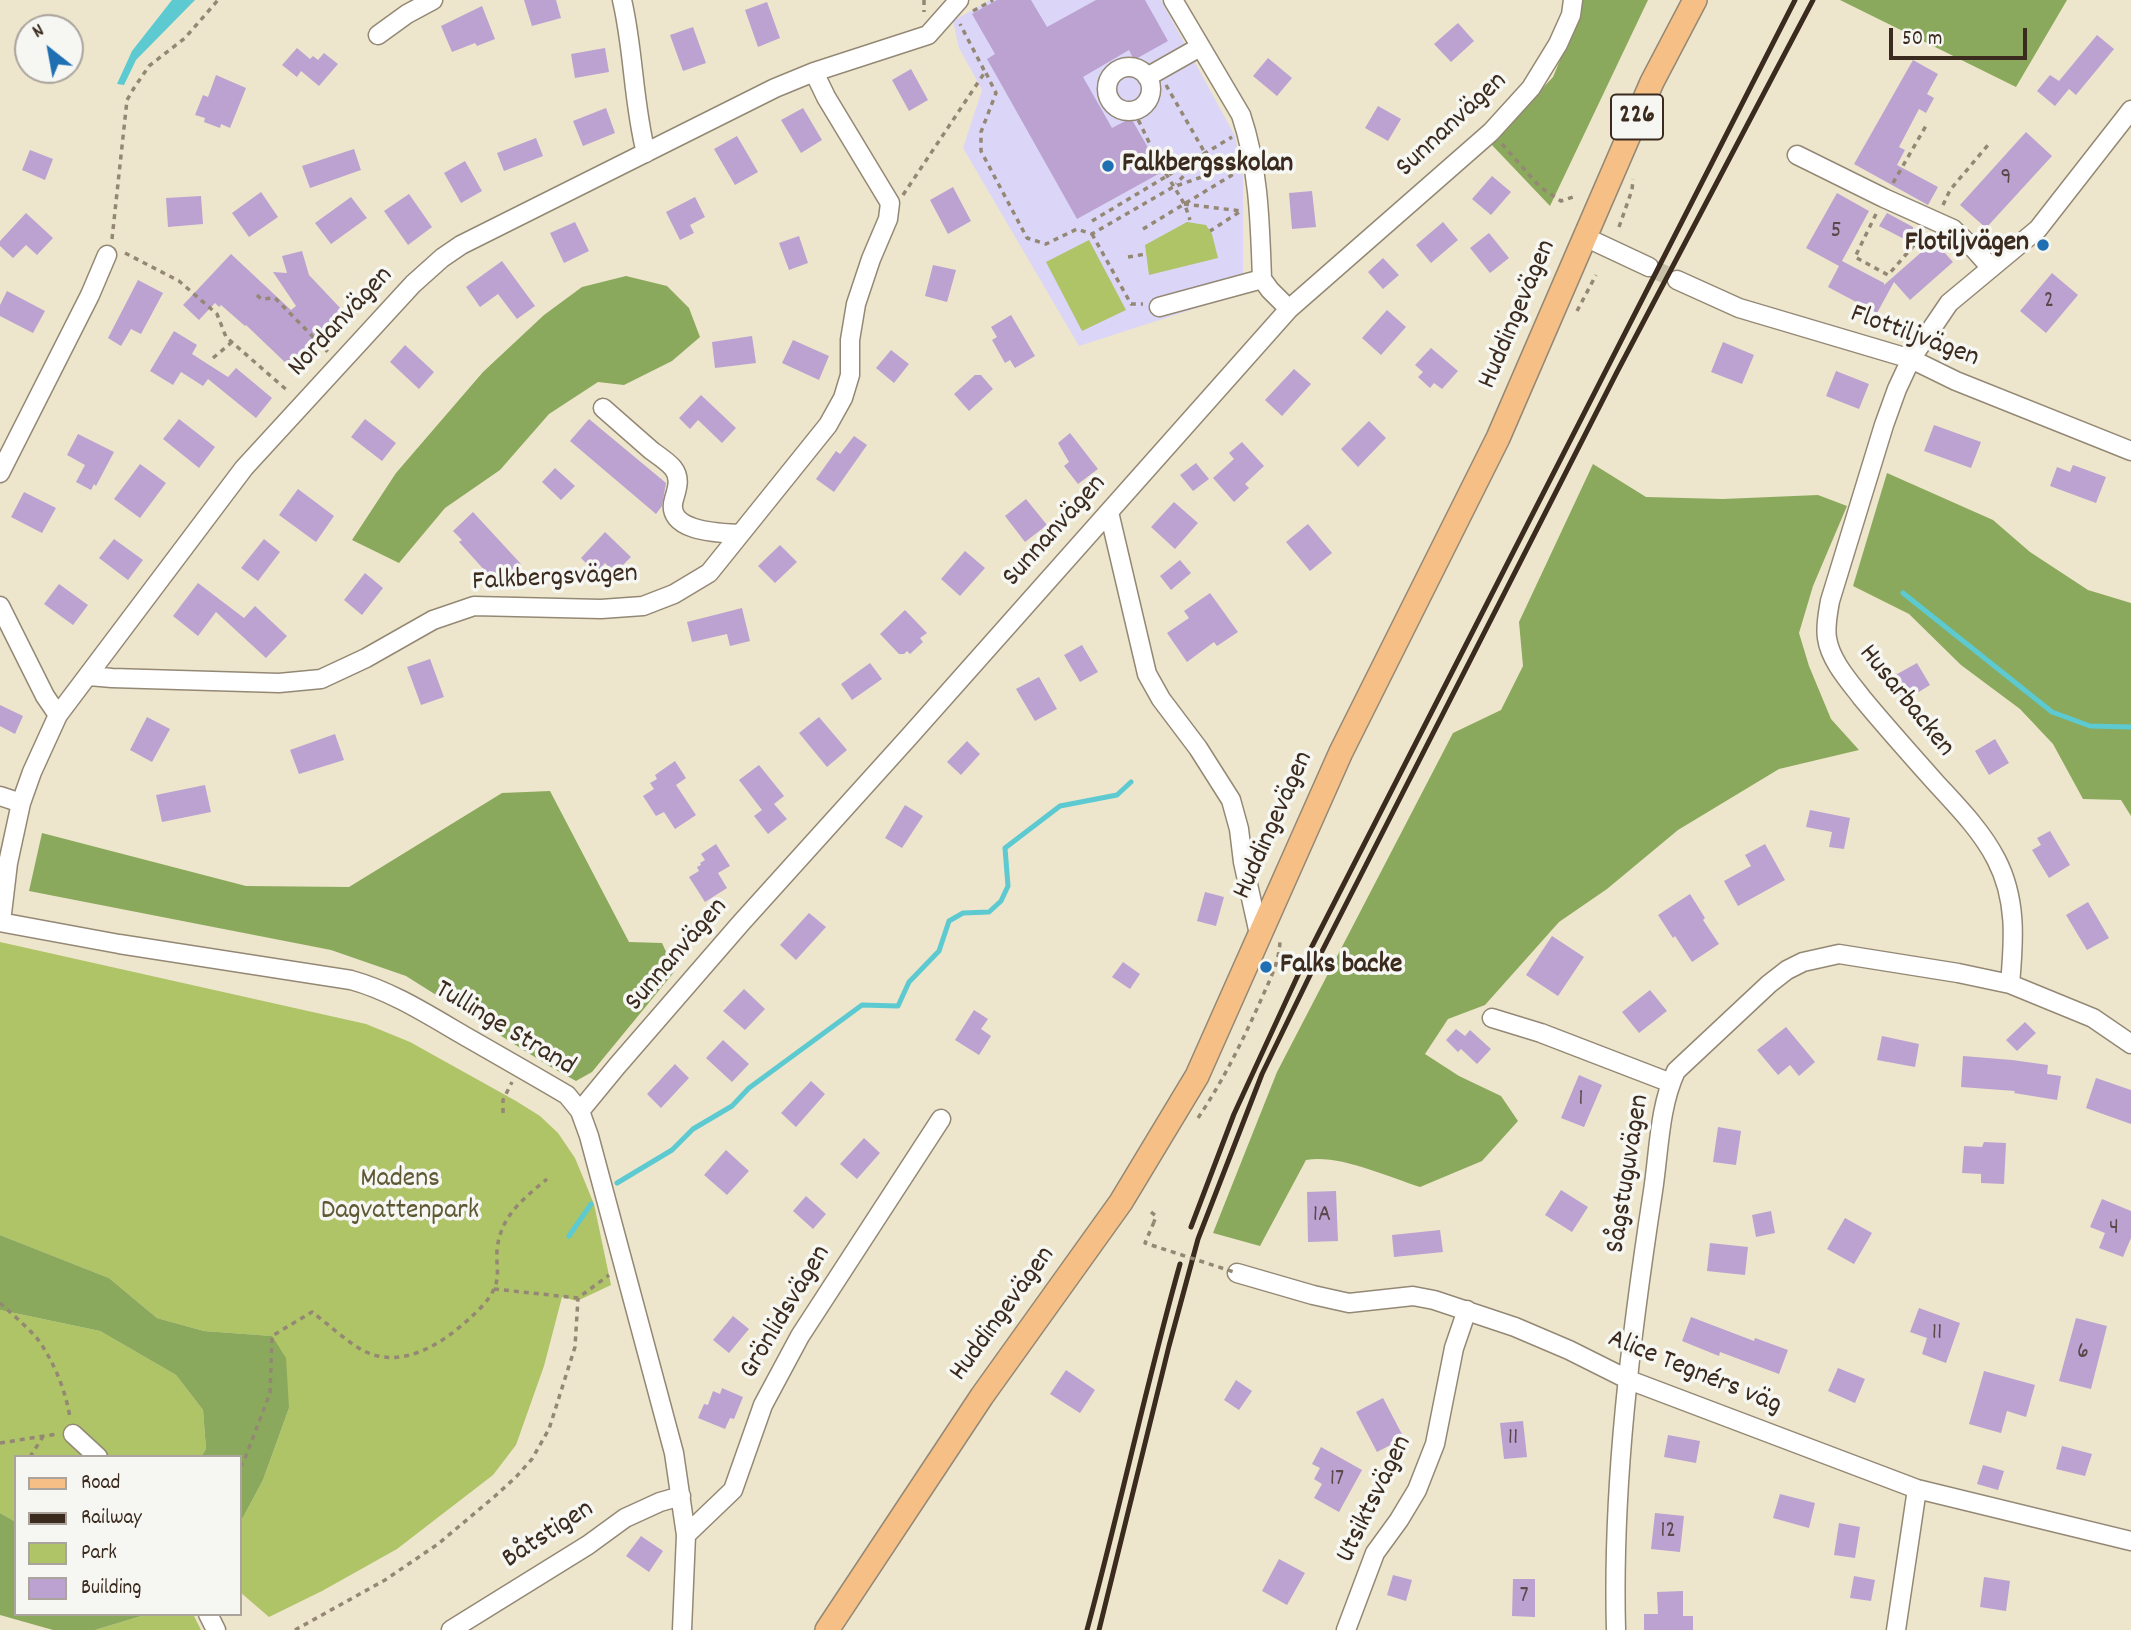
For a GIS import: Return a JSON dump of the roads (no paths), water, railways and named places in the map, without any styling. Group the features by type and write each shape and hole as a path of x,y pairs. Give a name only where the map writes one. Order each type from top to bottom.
{"main road":[{"name":"Huddingevägen","path":"827,1630 982,1396 1121,1202 1197,1076 1341,752 1499,438 1652,82 1695,0"}],"street":[{"path":"378,35 407,14 433,0"},
{"path":"622,0 631,41 639,128 646,153"},
{"name":"Sunnanvägen","path":"580,1111 741,923 1289,309 1491,132 1531,88 1558,44 1571,15 1573,0"},
{"path":"1176,1 1241,115 1259,194 1262,279 1289,309"},
{"name":"Nordanvägen","path":"1,922 8,863 21,803 58,715 244,468 414,284 442,258 461,245 755,98 814,72 928,35 964,7"},
{"path":"1153,74 1146,104 1134,111 1120,110 1109,100 1107,85 1114,72 1128,67 1153,74 1200,47"},
{"name":"Falkbergsvägen","path":"89,676 279,682 321,679 366,658 433,620 474,606 601,609 643,606 674,594 709,573 828,425 843,398 850,375 850,340 856,304 888,219 890,203 826,97 814,72"},
{"name":"Husarbacken","path":"2010,985 2012,912 2006,883 1996,858 1956,804 1892,734 1848,679 1830,650 1827,622 1830,601 1884,425 1911,359 1949,303 2045,221 2131,110"},
{"path":"1797,155 1953,229 1990,268"},
{"path":"1585,237 1649,267"},
{"path":"0,473 90,295 109,250"},
{"path":"1152,305 1262,279"},
{"name":"Flottiljvägen","path":"1677,281 1739,308 1911,359 1956,381 2131,451"},
{"path":"603,408 674,468 678,485 673,501 673,513 679,521 691,528 740,534"},
{"path":"1109,512 1147,674 1161,699 1198,748 1231,800 1259,934"},
{"path":"0,606 45,696 58,715"},
{"path":"0,796 21,803"},
{"name":"Tullinge Strand","path":"1,922 369,985 398,998 567,1095 580,1111 589,1136 674,1453 686,1535 682,1630"},
{"name":"Sågstuguvägen","path":"1616,1630 1614,1568 1629,1380 1662,1125 1676,1071 1769,984 1787,971 1803,962 1839,954 1958,973 2010,985 2093,1018 2131,1044"},
{"path":"1492,1018 1541,1033 1671,1083"},
{"name":"Grönlidsvägen","path":"686,1535 733,1490 763,1405 800,1336 942,1119"},
{"name":"Alice Tegnérs väg","path":"1237,1273 1349,1303 1413,1296 1434,1300 1516,1327 1629,1380 1917,1489 2131,1541"},
{"name":"Utsiktsvägen","path":"1346,1630 1375,1553 1417,1490 1435,1444 1454,1348 1467,1310"},
{"path":"73,1434 96,1455"},
{"path":"1896,1630 1917,1489"},
{"name":"Båtstigen","path":"451,1630 588,1545 625,1518 681,1496"}],"water":[{"path":"172,0 195,0 136,60 124,85 117,84 132,51"}],"waterway":[{"path":"1903,593 2052,712 2090,726 2131,727"},
{"path":"617,1183 672,1150 693,1129 732,1106 749,1088 862,1005 898,1006 909,982 939,951 949,921 963,913 989,912 1001,901 1008,886 1005,848 1060,806 1117,795 1131,782"},
{"path":"569,1236 591,1204"}],"tunnel":[{"path":"1649,267 1677,280"}],"railway":[{"path":"1191,1227 1234,1114 1304,962 1795,0"},
{"path":"1099,1630 1198,1239 1262,1074 1617,372 1813,0"},
{"path":"1087,1630 1180,1264"}],"place":[{"name":"Falkbergsskolan","path":"1108,166"},
{"name":"Flotiljvägen","path":"2043,245"},
{"name":"Falks backe","path":"1266,967"}],"park label":[{"name":"Madens Dagvattenpark","path":"400,1197"}]}
